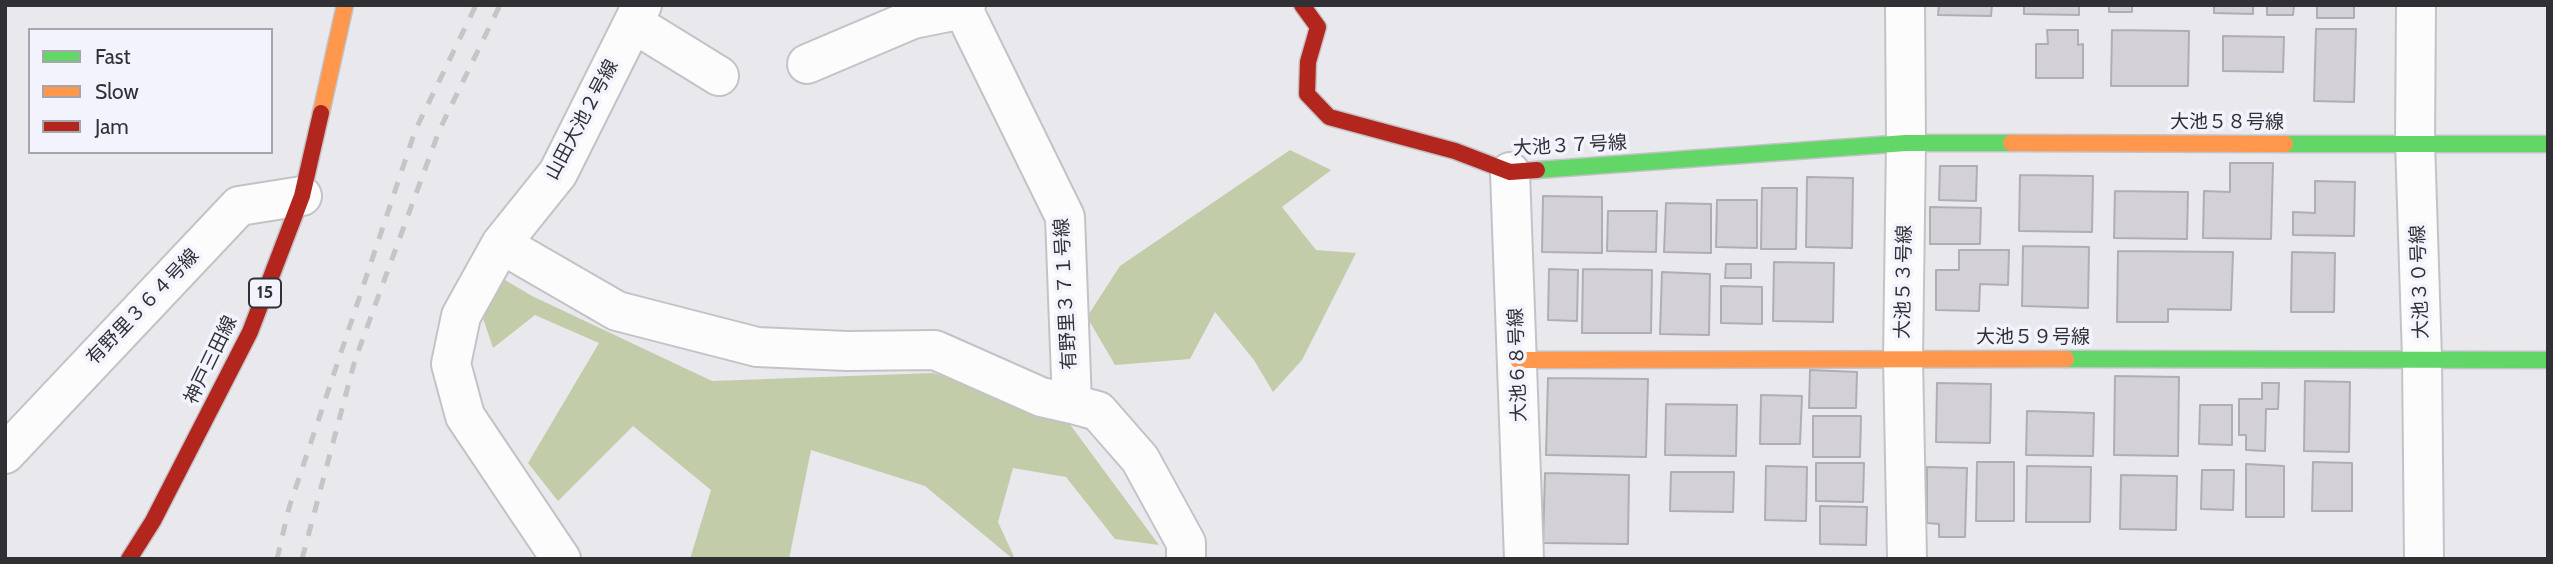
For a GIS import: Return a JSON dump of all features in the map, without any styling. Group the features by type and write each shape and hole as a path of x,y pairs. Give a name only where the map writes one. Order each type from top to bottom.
{"street":[{"name":"神戸三田線","path":"129,559 153,521 250,332 302,196 345,5"},
{"name":"大池３７号線","path":"1302,5 1318,27 1308,62 1307,94 1329,117 1455,151 1510,172 1906,143"},
{"name":"大池５３号線","path":"1905,5 1903,358 1907,559"},
{"name":"大池３０号線","path":"2416,5 2424,559"},
{"path":"807,64 914,19 965,7"},
{"name":"有野里３７１号線","path":"965,7 1065,217 1072,404"},
{"path":"638,14 719,76"},
{"name":"山田大池２号線","path":"561,559 465,416 451,364 461,316 501,244 558,173 638,14"},
{"name":"大池５８号線","path":"1906,143 2548,144"},
{"name":"大池６８号線","path":"1510,172 1524,559"},
{"name":"有野里３６４号線","path":"5,454 239,206 302,196"},
{"path":"501,244 617,311 757,347 847,351 935,350 1041,397 1098,411 1140,459 1186,543 1186,559"},
{"name":"大池５９号線","path":"1518,360 2548,360"}],"green space":[{"path":"1290,150 1331,170 1282,207 1316,250 1356,253 1302,360 1273,392 1254,360 1215,312 1190,359 1115,365 1087,317 1120,266"},
{"path":"495,274 532,296 712,381 933,373 1063,415 1159,545 1115,539 1066,477 1013,468 998,522 1013,559 925,486 811,450 789,559 690,559 711,490 633,426 558,501 528,463 599,343 535,315 493,348 479,306"}],"building":[{"path":"1939,5 1992,5 1991,16 1938,15"},
{"path":"2024,5 2079,5 2079,15 2024,14"},
{"path":"2109,5 2132,5 2132,12 2109,12"},
{"path":"2214,5 2253,5 2253,14 2214,13"},
{"path":"2267,5 2294,5 2293,15 2267,15"},
{"path":"2317,5 2354,5 2354,18 2317,18"},
{"path":"2316,29 2356,29 2354,102 2314,101"},
{"path":"2047,30 2078,30 2078,45 2083,44 2083,78 2036,78 2036,44 2048,44"},
{"path":"2112,30 2189,31 2188,86 2111,86"},
{"path":"2223,36 2284,37 2283,72 2223,71"},
{"path":"2230,163 2273,163 2271,239 2203,238 2204,191 2230,192"},
{"path":"1940,166 1977,166 1976,201 1939,200"},
{"path":"2020,175 2093,176 2092,232 2019,231"},
{"path":"1807,177 1853,178 1852,248 1806,247"},
{"path":"2315,181 2355,182 2354,236 2293,235 2293,212 2315,213"},
{"path":"1762,188 1797,188 1796,249 1761,249"},
{"path":"2115,191 2188,192 2187,239 2114,238"},
{"path":"1543,196 1602,197 1602,253 1542,252"},
{"path":"1717,200 1757,200 1757,248 1716,247"},
{"path":"1666,203 1711,204 1711,253 1664,252"},
{"path":"1930,207 1981,208 1980,244 1930,244"},
{"path":"1608,211 1657,211 1656,252 1607,251"},
{"path":"2023,246 2089,247 2088,308 2022,306"},
{"path":"1959,250 2009,250 2008,285 1980,284 1979,311 1936,310 1936,270 1959,270"},
{"path":"2118,251 2233,252 2231,310 2168,309 2168,322 2117,322"},
{"path":"2292,252 2335,253 2334,312 2291,312"},
{"path":"1774,262 1834,263 1833,322 1773,321"},
{"path":"1726,264 1751,264 1751,278 1725,278"},
{"path":"1549,269 1578,270 1577,321 1548,320"},
{"path":"1583,269 1652,270 1651,333 1582,333"},
{"path":"1662,272 1710,274 1709,335 1660,334"},
{"path":"1721,286 1762,287 1762,324 1721,323"},
{"path":"1810,370 1857,372 1856,408 1809,408"},
{"path":"2115,376 2179,377 2178,456 2114,455"},
{"path":"1548,378 1648,379 1646,457 1546,455"},
{"path":"2305,381 2350,382 2349,452 2304,451"},
{"path":"1937,383 1991,384 1990,443 1936,442"},
{"path":"2262,383 2279,383 2278,409 2266,409 2265,451 2246,450 2246,435 2239,435 2239,399 2262,399"},
{"path":"1761,395 1802,396 1800,444 1760,444"},
{"path":"1666,404 1737,405 1736,456 1665,455"},
{"path":"2200,405 2232,405 2232,445 2199,444"},
{"path":"2027,411 2094,413 2093,456 2026,455"},
{"path":"1813,416 1861,416 1860,457 1813,457"},
{"path":"1977,462 2014,462 2014,521 1976,521"},
{"path":"2313,462 2352,463 2352,511 2312,511"},
{"path":"1816,463 1864,463 1863,502 1816,501"},
{"path":"2246,464 2284,466 2284,517 2246,517"},
{"path":"1766,466 1807,467 1806,521 1765,520"},
{"path":"2027,466 2091,467 2090,522 2026,522"},
{"path":"1927,467 1967,468 1965,537 1939,537 1939,524 1927,523"},
{"path":"2202,470 2234,470 2233,510 2201,509"},
{"path":"1671,472 1734,472 1733,512 1670,511"},
{"path":"1545,473 1629,475 1628,544 1543,543"},
{"path":"2121,475 2177,476 2176,530 2120,529"},
{"path":"1820,506 1867,507 1866,545 1820,544"}],"railway":[{"path":"277,559 289,508 415,131 476,5"},
{"path":"302,559 355,360 439,131 500,5"}],"traffic: fast":[{"path":"1537,170 1906,143 2011,143"},
{"path":"2285,144 2548,144"},
{"path":"2066,359 2548,360"}],"traffic: slow":[{"path":"321,113 345,5"},
{"path":"2011,143 2285,144"},
{"path":"1518,360 2066,359"}],"traffic: jam":[{"path":"1302,5 1318,27 1308,62 1307,94 1329,117 1455,151 1510,172 1537,170"},
{"path":"129,559 153,521 250,332 302,196 321,113"}]}
